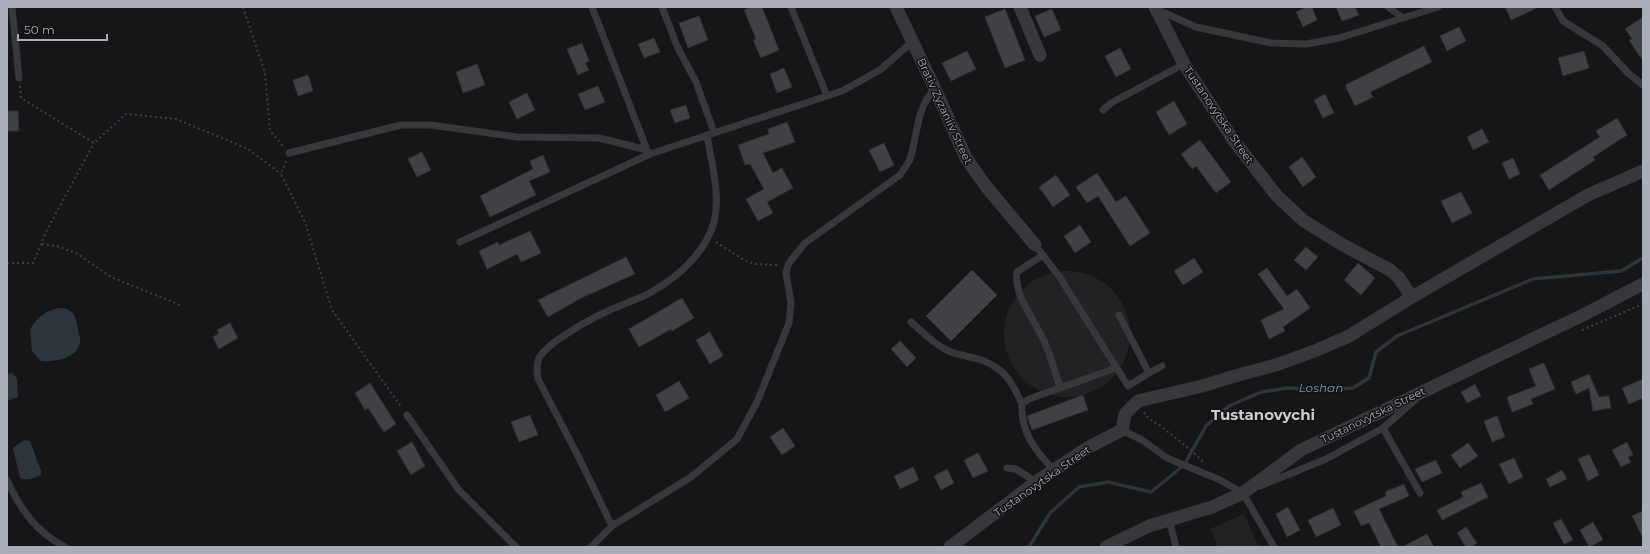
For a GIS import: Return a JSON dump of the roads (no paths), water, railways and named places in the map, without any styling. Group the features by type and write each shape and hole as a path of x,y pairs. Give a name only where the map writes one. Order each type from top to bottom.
{"street":[{"name":"Brativ Zyzaniiv Street","path":"896,7 936,89 966,158 973,170 1039,250"},
{"path":"1020,7 1040,55"},
{"name":"Tustanovytska Street","path":"1156,8 1184,64 1234,141 1277,196 1304,221 1343,245 1390,270 1399,278 1412,297"},
{"path":"1122,430 1125,414 1138,401 1202,386 1278,364 1317,350 1349,336 1412,297 1588,195 1643,171"},
{"name":"Tustanovytska Street","path":"1106,547 1149,526 1168,519 1212,507 1243,493 1301,450 1581,316 1643,284"},
{"name":"Tustanovytska Street","path":"950,547 1036,482 1089,447 1122,430"}],"lane":[{"path":"12,7 19,78"},
{"path":"592,7 649,152"},
{"path":"612,526 538,379 536,368 539,358 548,348 586,322 647,295 666,282 690,262 708,237 714,220 716,208 715,185 710,133 696,82 677,46 662,7"},
{"path":"791,7 827,96"},
{"path":"1388,7 1403,18"},
{"path":"1156,8 1196,27 1271,43 1306,44 1339,38 1438,7"},
{"path":"1555,7 1563,21 1603,46 1628,73 1643,85"},
{"path":"460,242 649,152 842,90 880,70 912,42"},
{"path":"1103,110 1111,103 1184,64"},
{"path":"591,547 612,526 691,477 738,439 757,402 789,323 791,303 786,273 788,265 804,243 900,175 910,160 921,111 929,95 936,89"},
{"path":"290,153 401,125 439,126 517,137 599,138 649,152"},
{"path":"1060,388 1046,345 1022,297 1016,281 1017,272 1039,250 1059,276 1128,386 1162,366"},
{"path":"1119,315 1149,373"},
{"path":"911,322 940,346 952,352 984,361 997,368 1011,380 1022,404 1022,416 1026,433 1042,458 1054,470"},
{"path":"1022,404 1029,399 1116,368"},
{"path":"1243,493 1326,459 1383,428 1428,389"},
{"path":"407,415 458,489 516,547"},
{"path":"1383,428 1420,493"},
{"path":"1122,430 1142,440 1167,458 1218,479 1243,493 1274,547"},
{"path":"1007,468 1016,469 1036,482"},
{"path":"7,480 17,502 35,524 55,542 65,547"},
{"path":"1168,519 1176,547"}],"waterway":[{"name":"Loshan","path":"1029,547 1050,513 1079,487 1108,482 1151,492 1184,465 1206,426 1229,406 1261,392 1288,388 1322,390 1353,388 1369,378 1376,352 1397,336 1533,279 1621,271 1643,258"}],"district":[{"name":"Tustanovychi","path":"1263,415"}]}
